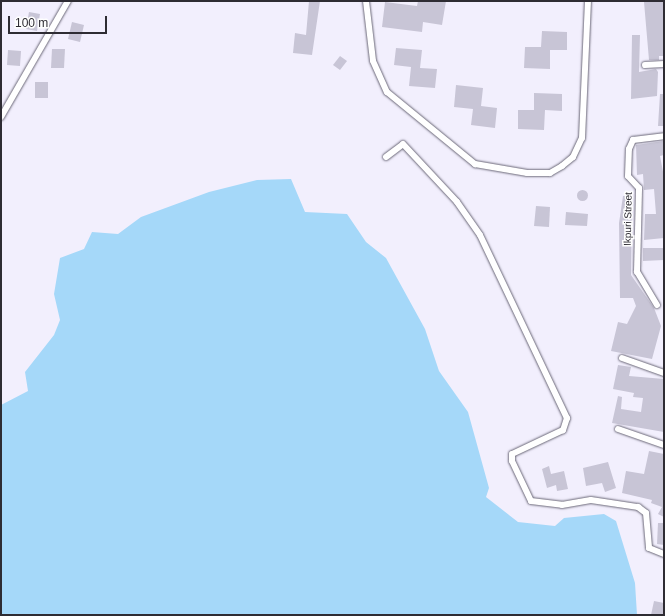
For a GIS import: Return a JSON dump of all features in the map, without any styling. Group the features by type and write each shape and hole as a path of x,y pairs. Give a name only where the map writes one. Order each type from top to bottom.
{"street":[{"path":"1,117 68,1"},
{"path":"366,1 373,61 387,92 476,164 527,173 550,173 562,166 573,157 582,138 588,1"},
{"path":"646,65 664,64"},
{"name":"Ikpuri Street","path":"658,305 637,272 639,188 628,176 629,149 633,140 664,136"},
{"path":"386,157 403,144 456,202 480,235 567,418 563,430 512,454 512,461 531,501 562,505 591,500 638,506 646,513 649,548 664,554"},
{"path":"622,358 664,373"},
{"path":"618,429 664,445"}],"water":[{"path":"291,179 305,212 347,214 366,242 386,258 425,329 439,371 468,412 489,488 486,497 518,522 555,526 564,518 604,514 616,521 635,583 637,615 1,615 1,405 28,391 25,372 54,335 60,320 54,294 60,258 84,249 92,232 118,234 141,217 209,192 257,180"}],"building":[{"path":"309,1 320,1 312,55 293,53 295,33 306,35"},
{"path":"418,1 446,1 442,25 423,22 422,32 382,27 385,2 417,6"},
{"path":"644,2 664,2 664,56 659,56 659,60 649,60"},
{"path":"29,12 40,14 37,31 26,29"},
{"path":"72,22 84,25 80,42 68,39"},
{"path":"542,31 567,32 567,50 550,50 550,69 524,68 525,47 541,47"},
{"path":"632,35 640,35 639,72 656,69 658,72 657,96 631,99"},
{"path":"396,48 422,50 420,68 437,69 435,88 409,86 411,67 394,65"},
{"path":"52,49 65,49 64,68 51,68"},
{"path":"8,50 21,51 20,66 7,65"},
{"path":"340,56 347,61 340,70 333,65"},
{"path":"35,82 48,82 48,98 35,98"},
{"path":"456,85 483,88 481,106 497,108 495,128 471,125 473,109 454,107"},
{"path":"534,93 562,94 562,111 545,110 544,130 518,129 518,110 534,110"},
{"path":"660,94 664,94 664,126 658,126"},
{"path":"664,141 664,155 660,156 664,177 664,238 644,240 645,214 656,214 654,189 644,190 643,174 637,175 636,145"},
{"path":"580,190 584,190 586,191 586,199 580,200 577,197 577,193"},
{"path":"623,196 632,196 631,275 654,308 661,326 652,359 611,351 618,322 627,324 636,306 633,298 620,298 619,223"},
{"path":"536,206 550,207 549,227 534,226"},
{"path":"566,212 588,214 587,226 565,225"},
{"path":"643,248 664,248 664,260 643,261"},
{"path":"618,365 631,367 629,376 664,379 664,432 612,423 618,396 622,397 621,409 641,412 643,398 633,397 634,393 613,389"},
{"path":"649,451 664,454 664,517 658,514 662,507 651,503 652,500 622,493 626,471 644,474"},
{"path":"608,462 616,488 605,492 602,483 586,486 583,468"},
{"path":"549,466 551,474 564,471 568,489 557,491 556,485 547,488 542,469"},
{"path":"658,523 664,523 664,545 657,544"},
{"path":"654,601 664,603 664,615 651,615"}]}
